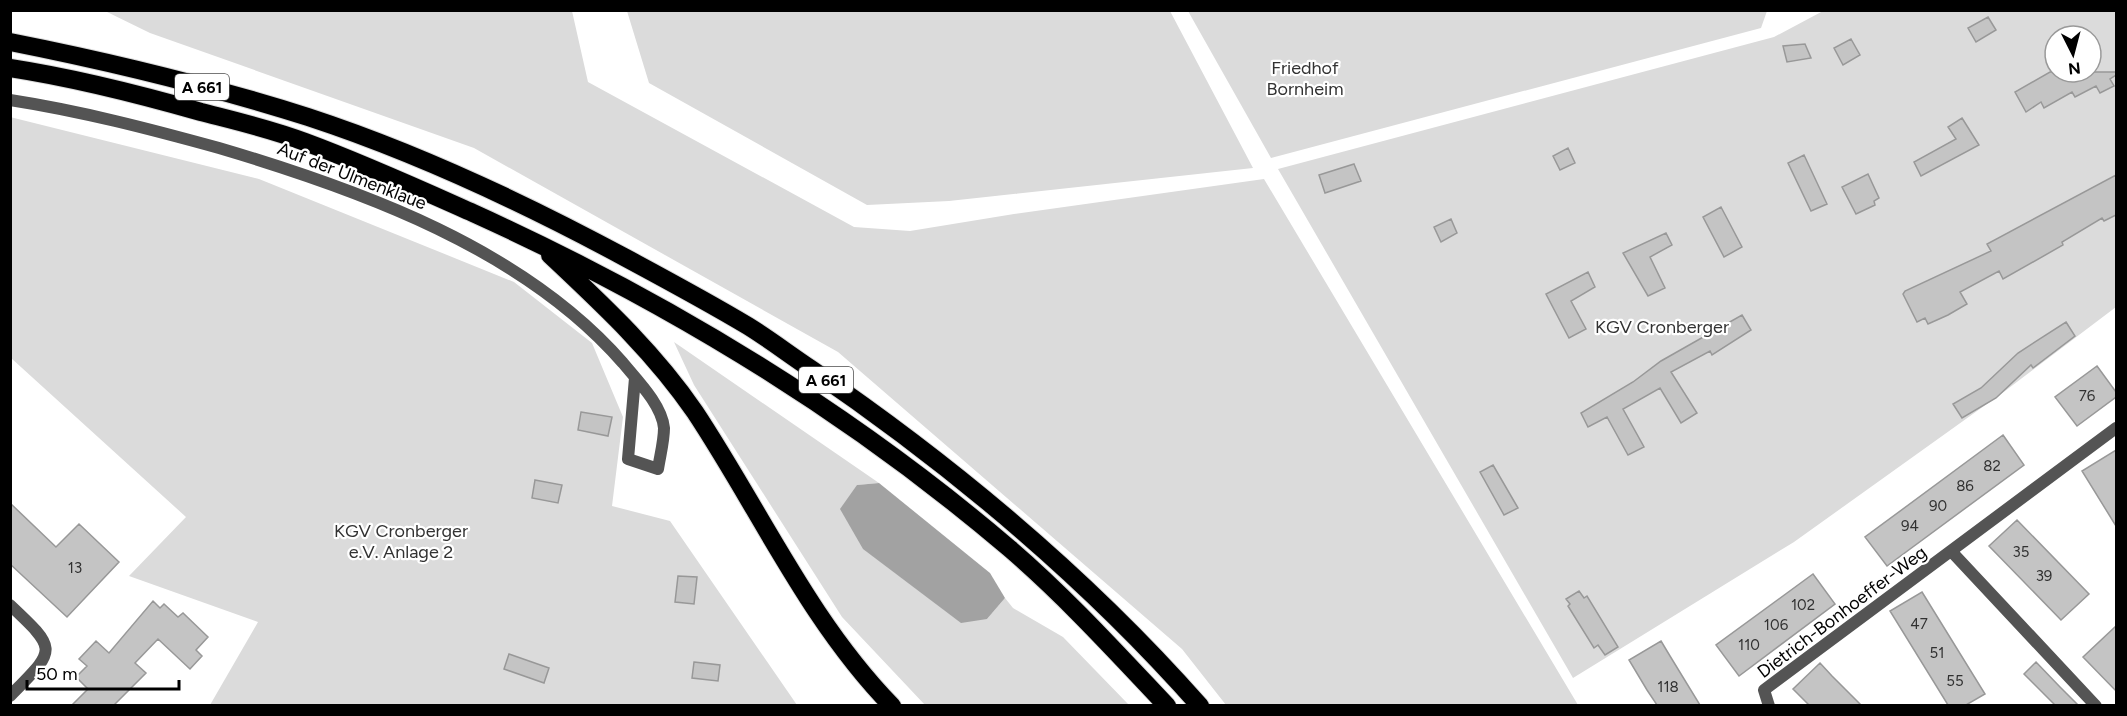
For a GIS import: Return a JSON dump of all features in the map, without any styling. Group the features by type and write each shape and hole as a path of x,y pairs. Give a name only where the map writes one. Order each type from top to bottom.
{"highway":[{"name":"A 661","path":"10,42 128,67 310,118 473,182 582,234 659,276 748,326 885,419 1014,523 1130,632 1200,705"},
{"name":"A 661","path":"10,68 120,89 301,140 364,164 535,241 631,289 737,350 805,394 936,489 1011,550 1108,643 1167,705"},
{"path":"535,241 618,319 661,366 694,411 843,651 892,705"}],"street":[{"name":"Auf der Ulmenklaue","path":"10,100 114,120 263,161 340,189 437,229 481,251 558,301 594,331 635,378 659,412 664,428 658,469 628,459 635,378"},
{"name":"Dietrich-Bonhoeffer-Weg","path":"1769,705 1764,690 2116,428"},
{"name":"Dietrich-Bonhoeffer-Weg","path":"1952,550 2096,705"},
{"path":"10,605 43,636 47,650 43,663 10,696"}],"green space":[{"path":"105,11 572,11 588,82 854,227 910,231 1264,179 1578,705 1226,705 1182,649 838,352 474,148 150,33"},
{"path":"627,11 1170,11 1253,168 949,201 867,205 649,83"},
{"name":"Friedhof Bornheim","path":"1188,11 1767,11 1761,28 1271,158"},
{"name":"KGV Cronberger","path":"1823,11 2116,11 2116,307 2005,391 1794,542 1573,678 1278,169 1774,37"},
{"name":"KGV Cronberger e.V. Anlage 2","path":"10,117 259,179 514,282 592,343 623,417 612,506 670,521 797,705 210,705 258,622 129,576 186,517 11,358"},
{"path":"674,342 879,483 857,485 987,619 1005,598 1013,608 1063,637 1129,705 925,705 842,617 694,385"}],"shaded area":[{"path":"879,483 990,573 1005,598 987,619 961,623 863,549 840,509 857,485"}],"building":[{"path":"1988,17 1996,30 1976,42 1968,28"},
{"path":"1851,39 1860,55 1843,65 1834,48"},
{"path":"1805,44 1811,58 1787,62 1783,46"},
{"path":"2103,72 2116,72 2116,75 2110,79 2114,86 2100,93 2096,86 2075,97 2072,92 2044,108 2041,102 2026,112 2015,92 2043,76 2043,84 2103,84"},
{"path":"1962,118 1979,145 1921,176 1914,162 1956,139 1948,127"},
{"path":"1568,148 1575,163 1560,170 1553,156"},
{"path":"1804,155 1827,204 1811,211 1788,163"},
{"path":"1354,164 1361,181 1325,193 1319,175"},
{"path":"1868,174 1879,198 1874,201 1875,205 1856,214 1842,187"},
{"path":"2116,175 2116,215 2104,221 2102,218 2062,242 2063,245 2003,279 1999,271 1960,292 1967,304 1948,315 1928,324 1925,318 1917,322 1903,294 1905,291 1991,251 1987,244"},
{"path":"1721,207 1742,247 1724,257 1703,217"},
{"path":"1451,219 1457,233 1441,242 1434,227"},
{"path":"1666,233 1672,245 1650,257 1665,288 1648,296 1623,253"},
{"path":"1588,272 1595,287 1571,301 1586,329 1569,338 1546,294"},
{"path":"1742,315 1751,330 1712,355 1710,351 1671,372 1697,413 1681,423 1660,388 1623,409 1644,447 1628,455 1607,417 1588,427 1581,413 1633,382 1661,361"},
{"path":"2066,322 2075,336 2033,368 2031,365 1996,398 1962,418 1953,404 1981,388 2018,353"},
{"path":"2097,366 2116,392 2116,397 2077,426 2055,397"},
{"path":"581,412 612,417 608,436 578,430"},
{"path":"2003,435 2024,465 1887,566 1865,537"},
{"path":"2116,450 2116,526 2082,471"},
{"path":"1493,465 1518,508 1504,515 1480,472"},
{"path":"535,480 562,485 558,503 532,498"},
{"path":"10,503 56,547 79,524 119,562 67,617 10,564"},
{"path":"2017,520 2089,594 2061,620 1989,546"},
{"path":"1813,574 1835,604 1739,676 1716,645"},
{"path":"678,576 697,577 694,604 675,602"},
{"path":"1579,591 1584,598 1587,596 1618,647 1605,655 1598,645 1594,648 1568,606 1570,604 1566,599"},
{"path":"1922,592 1985,694 1966,705 1948,705 1890,611"},
{"path":"153,601 160,608 164,604 178,617 183,613 208,637 196,650 202,656 190,669 158,639 135,663 146,673 114,705 72,705 88,689 76,677 87,666 79,659 96,641 109,653"},
{"path":"2116,626 2116,691 2083,657"},
{"path":"1661,641 1700,705 1657,705 1647,690 1629,660"},
{"path":"509,654 549,668 544,683 504,669"},
{"path":"694,662 720,665 718,681 692,678"},
{"path":"2036,662 2078,705 2055,705 2024,674"},
{"path":"1820,663 1861,705 1809,705 1793,689"}]}
